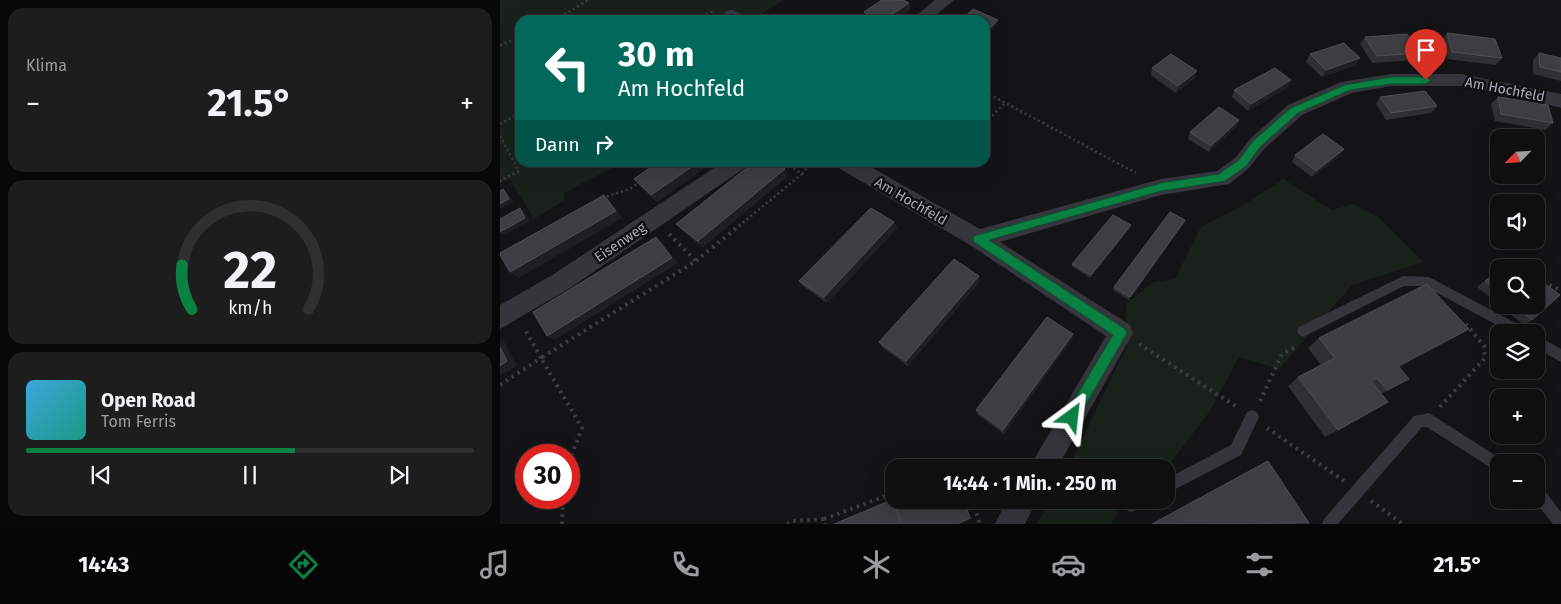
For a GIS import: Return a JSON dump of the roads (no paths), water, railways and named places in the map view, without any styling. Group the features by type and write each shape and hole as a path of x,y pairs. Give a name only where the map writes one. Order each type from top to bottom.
{"street":[{"path":"926,15 946,0"},
{"name":"Am Hochfeld","path":"978,239 1161,187 1222,178 1242,163 1257,144 1295,110 1348,87 1391,80 1461,80 1535,94 1561,101"},
{"name":"Eisenweg","path":"507,314 562,281 732,167"},
{"name":"Am Hochfeld","path":"853,167 978,239 1121,333 1047,459"},
{"path":"1009,524 1018,509"}],"lane":[{"path":"1303,331 1403,281 1425,281 1506,324"},
{"path":"1545,346 1561,356"},
{"path":"1175,482 1236,450 1252,417"},
{"path":"1329,524 1419,421 1429,420 1490,460"},
{"path":"1545,503 1561,523"}]}
